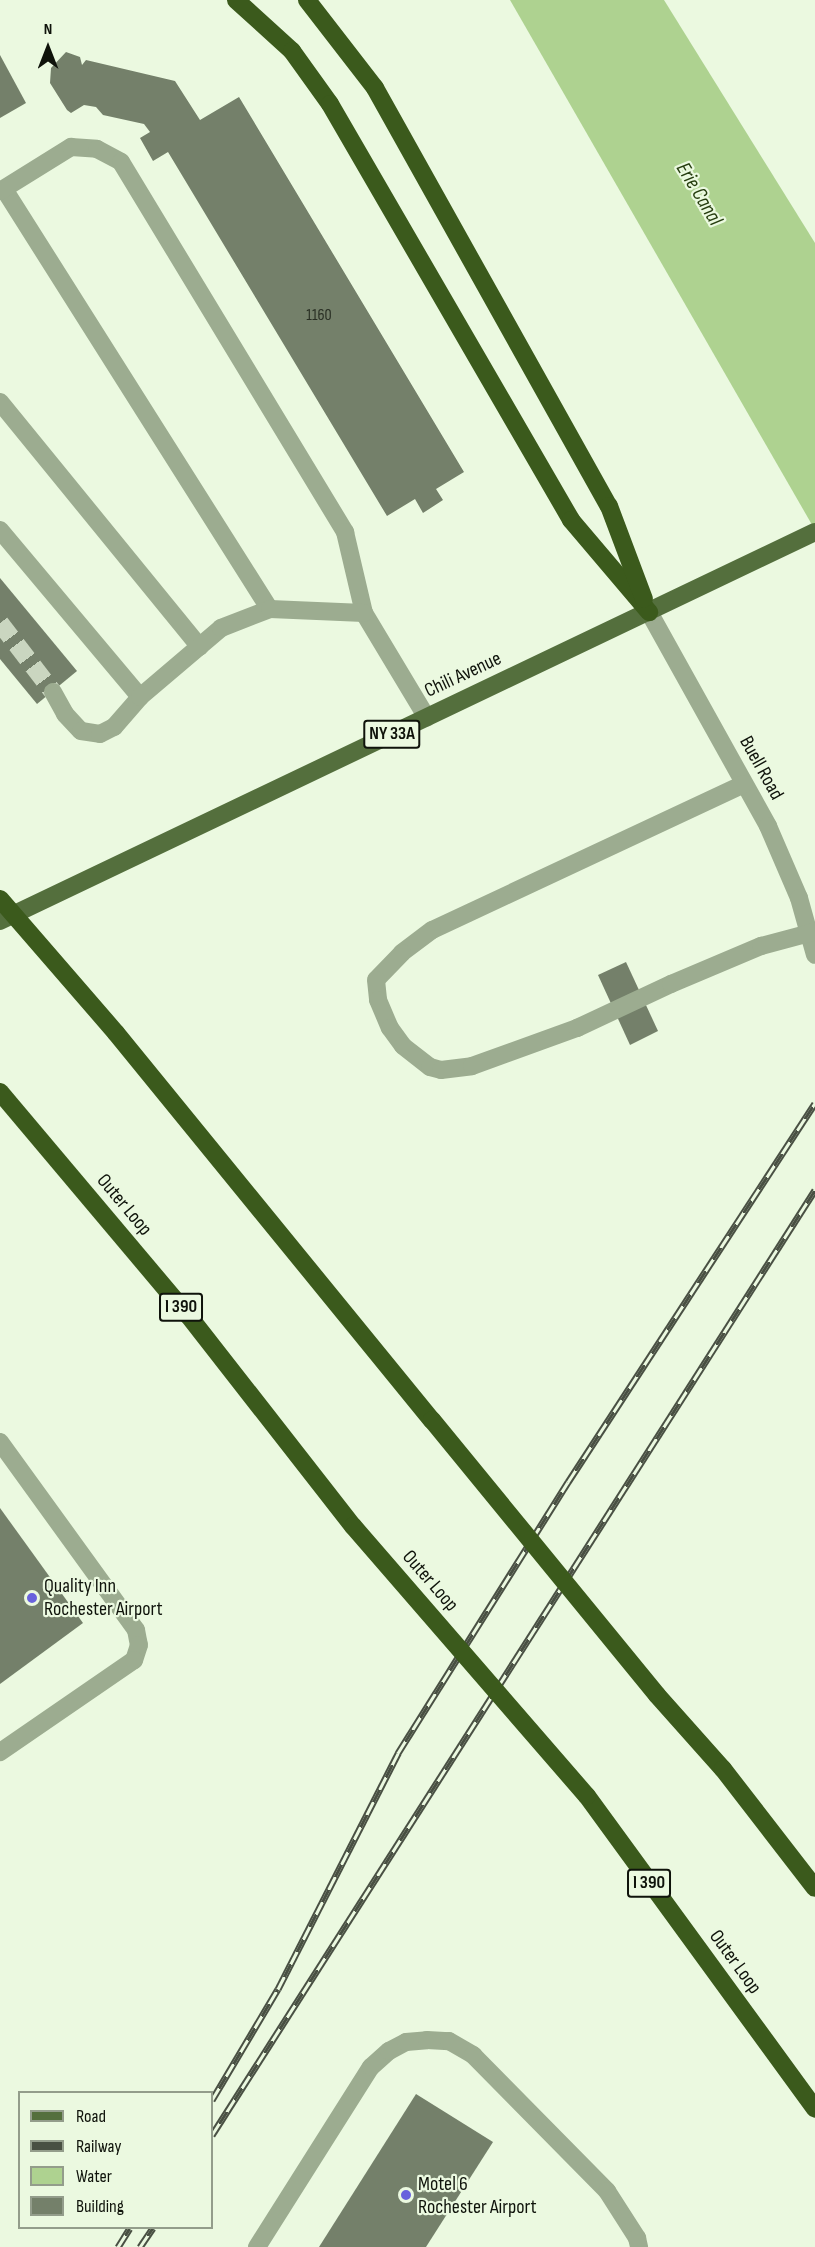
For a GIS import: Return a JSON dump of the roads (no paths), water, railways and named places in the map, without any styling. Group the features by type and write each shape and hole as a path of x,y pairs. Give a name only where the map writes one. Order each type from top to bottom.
{"highway":[{"path":"236,0 292,51 330,104 571,520 649,612"},
{"path":"307,0 375,88 609,506 649,612"},
{"path":"0,899 116,1033 657,1695 723,1769 815,1888"},
{"name":"Outer Loop","path":"1,1093 188,1315 353,1526 587,1796 815,2109"}],"main road":[{"name":"Chili Avenue","path":"0,921 815,532"}],"street":[{"path":"270,609 2,190 71,147 97,149 121,162 345,532 364,614 427,718"},
{"path":"0,402 200,647"},
{"path":"0,530 140,697"},
{"path":"53,692 64,714 81,731 100,734 114,726 140,697 221,628 270,609 364,614"},
{"name":"Buell Road","path":"649,612 786,863 810,933 815,955"},
{"path":"744,784 432,930 402,953 376,980 378,1000 390,1028 403,1046 430,1067 441,1070 472,1066 577,1028 671,984 761,946 810,933"},
{"path":"0,1442 136,1630 139,1645 134,1660 0,1752"},
{"path":"257,2247 371,2067 389,2051 406,2042 428,2040 449,2041 473,2055 607,2191 637,2238 639,2247"}],"water":[{"name":"Erie Canal","path":"510,0 664,0 815,243 815,530"}],"tunnel":[{"path":"0,623 53,692"}],"railway":[{"path":"213,2098 278,1989 398,1753 568,1482 815,1103"},
{"path":"213,2133 815,1190"},
{"path":"118,2247 129,2229"},
{"path":"140,2247 152,2229"}],"place":[{"name":"Quality Inn Rochester Airport","path":"32,1598"},
{"name":"Motel 6 Rochester Airport","path":"406,2195"}]}
